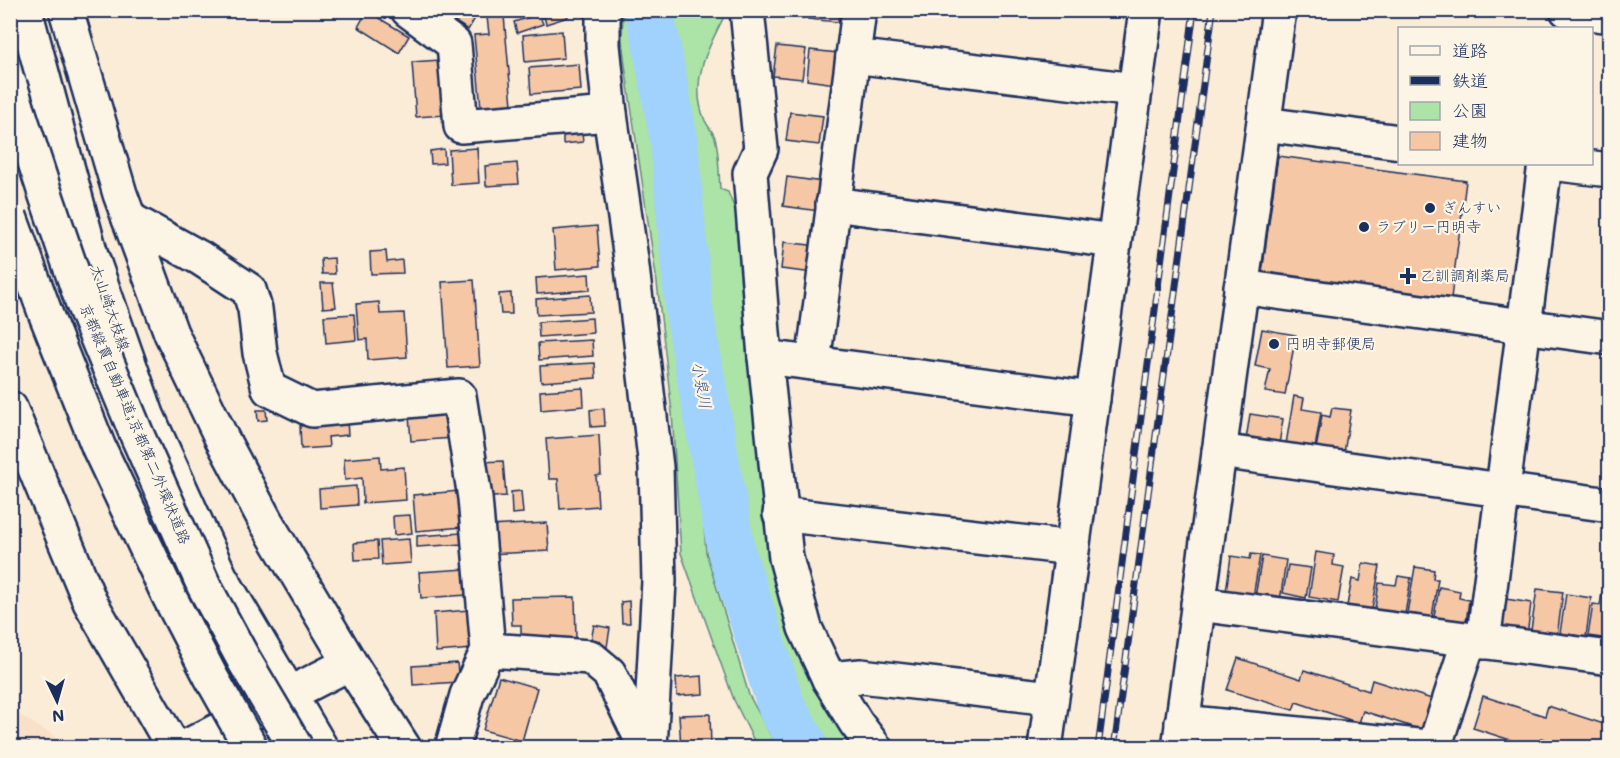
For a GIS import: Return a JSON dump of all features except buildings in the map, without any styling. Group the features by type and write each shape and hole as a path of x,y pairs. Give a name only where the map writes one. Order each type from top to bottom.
{"main road":[{"name":"大山崎大枝線","path":"25,10 91,255 147,415 220,576 319,747"},
{"path":"66,10 96,116 129,219 171,333 222,439 265,520 350,663 404,747"},
{"path":"408,10 454,44 461,126 610,114"},
{"path":"603,10 603,45 610,114 631,259 656,467 659,581 656,663 648,747"},
{"path":"747,10 760,149 750,173 765,357 786,558 805,628 829,679 856,723 875,747"},
{"path":"813,363 859,10"},
{"path":"1045,747 1146,10"},
{"path":"1279,10 1181,735 1435,747 1476,641 1503,490 1545,165"},
{"path":"1562,27 1566,10 1610,16"},
{"path":"853,56 1135,90"},
{"name":"京都縦貫自動車道;京都第二外環状道路","path":"10,85 83,304 136,435 204,586 244,660 296,747"},
{"path":"1263,124 1398,142"},
{"path":"1568,165 1610,170"},
{"path":"833,204 1114,241"},
{"path":"10,217 99,448 170,598 251,747"},
{"path":"129,219 200,258 249,290 255,309 260,353 269,389 312,410 459,396 475,498 488,650 467,695 452,747"},
{"path":"1241,287 1399,323 1485,311 1524,326 1610,338"},
{"path":"765,357 1093,399"},
{"path":"10,408 90,602 174,747"},
{"path":"1219,451 1610,505"},
{"path":"780,514 1072,548"},
{"path":"204,586 319,747"},
{"path":"1198,604 1610,658"},
{"path":"488,650 590,657 609,673 648,747"},
{"path":"184,747 350,663"},
{"path":"829,679 861,676 1051,698"}],"shaded area":[{"path":"11,710 55,736 53,747 11,748"}],"green space":[{"path":"723,10 726,13 703,64 699,90 700,104 705,121 716,143 720,189 728,192 736,212 776,557 857,747 817,747 788,692 762,621 741,551 723,465 720,403 708,330 684,117 678,37 670,11"},
{"path":"623,13 641,16 659,134 667,216 693,389 706,552 749,695 777,747 757,747 734,700 681,553 672,413 657,283 625,65 622,39"}],"waterway":[{"name":"小泉川","path":"648,10 674,140 689,311 732,554 782,708 805,748"}],"railway":[{"path":"1098,748 1194,10"},
{"path":"1114,748 1213,10"}],"place":[{"name":"ぎんすい","path":"1430,208"},
{"name":"ラブリー円明寺","path":"1364,227"},
{"name":"乙訓調剤薬局","path":"1408,276"},
{"name":"円明寺郵便局","path":"1274,344"}]}
